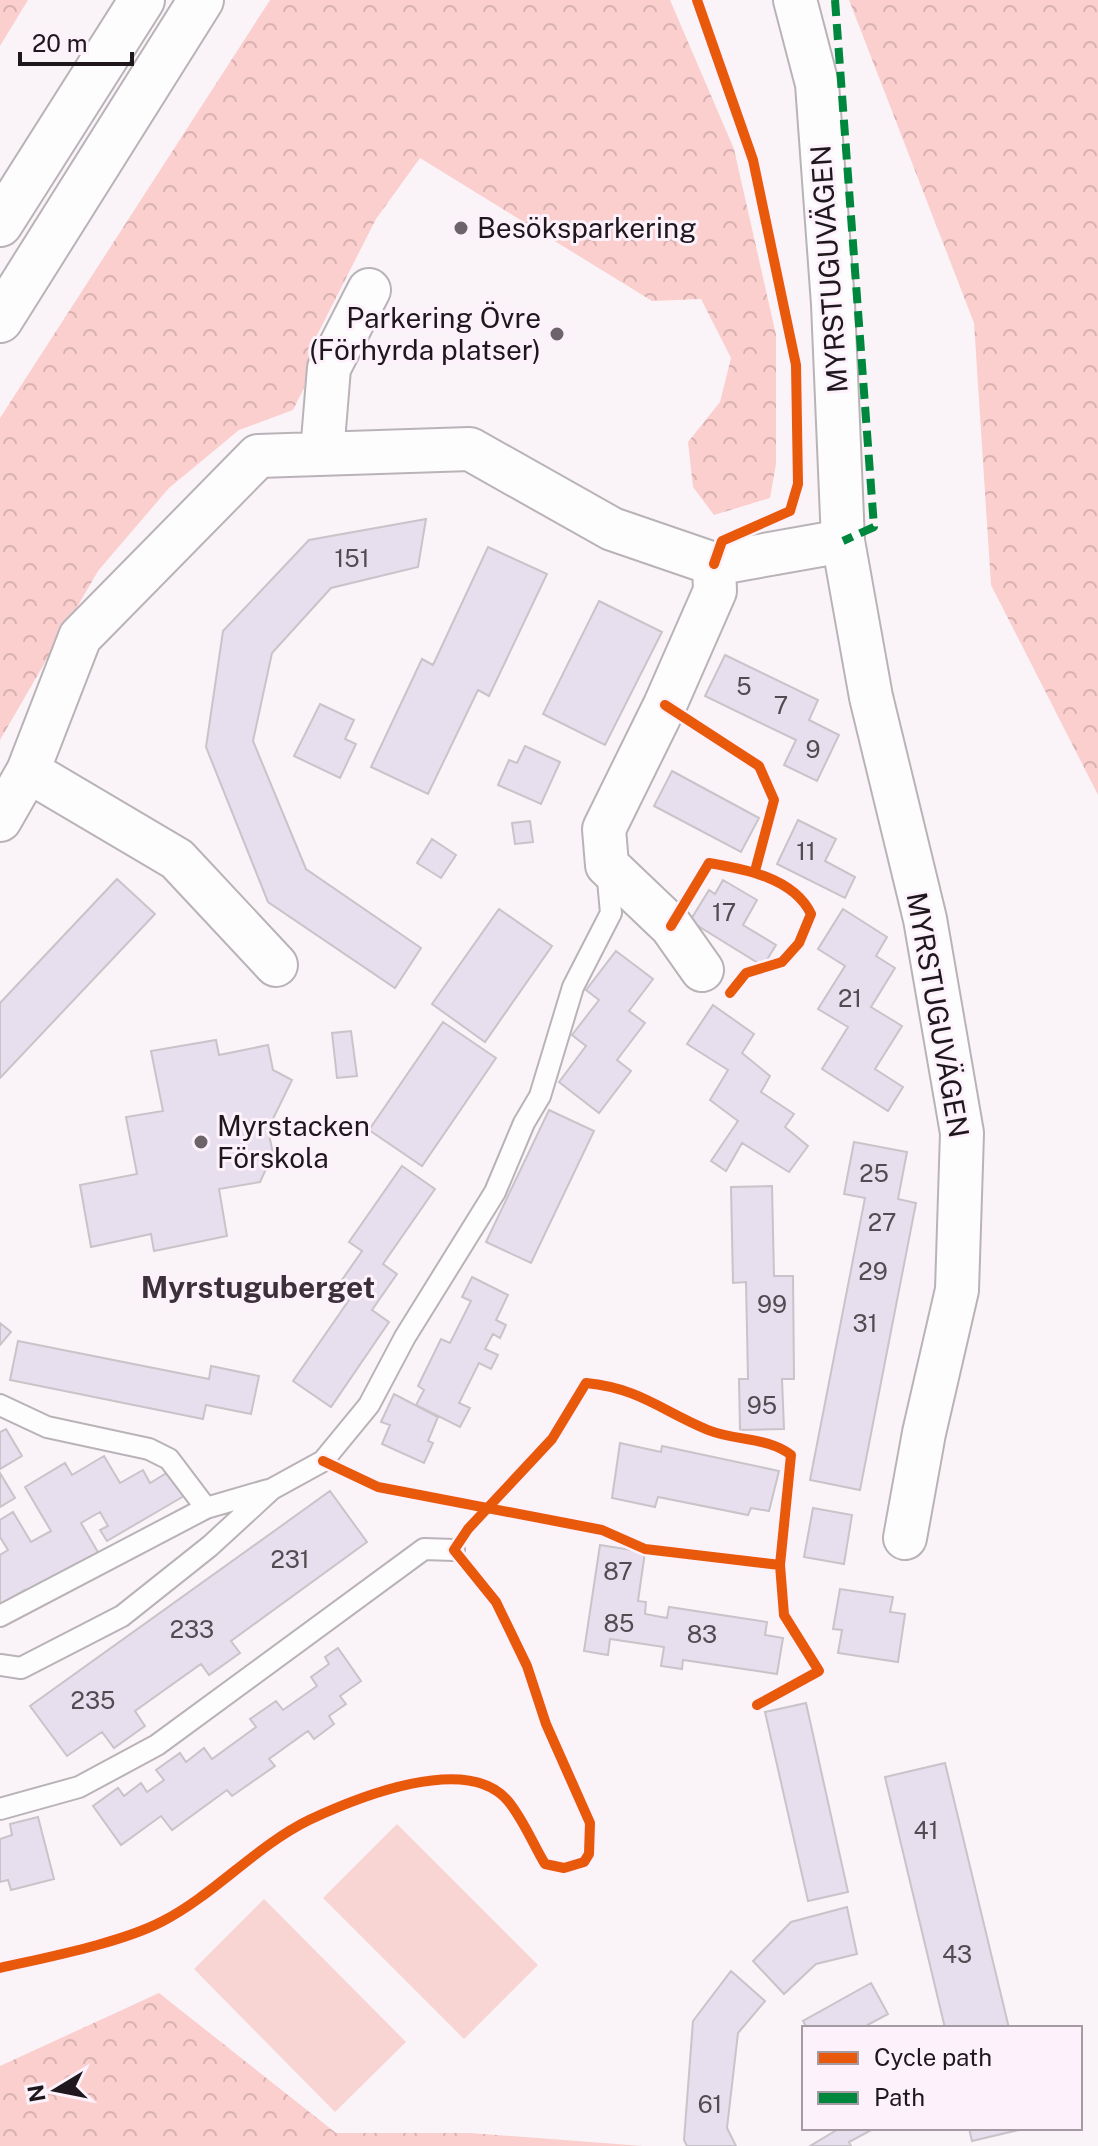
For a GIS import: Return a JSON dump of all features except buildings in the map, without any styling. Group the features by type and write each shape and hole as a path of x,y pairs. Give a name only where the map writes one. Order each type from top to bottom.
{"main road":[{"path":"0,224 142,0"},
{"path":"0,320 201,0"}],"street":[{"name":"MYRSTUGUVÄGEN","path":"795,0 817,84 833,304 843,541 871,697 925,919 962,1133 957,1290 924,1433 905,1538"},
{"path":"322,453 329,368 369,290"},
{"path":"0,820 28,771 80,637 258,456 470,449 612,529 714,564 843,541"},
{"path":"702,970 671,926 607,865 604,829 665,705 715,591 714,564"},
{"path":"28,771 177,859 276,965"}],"lane":[{"path":"0,1616 206,1508 272,1489 323,1461 369,1405 405,1337 495,1192 524,1123 540,1096 573,987 611,913 607,865"},
{"path":"0,1405 47,1427 149,1449 169,1459 206,1508"},
{"path":"0,1665 21,1668 122,1616 210,1546 272,1489"},
{"path":"0,1809 79,1787 157,1745 424,1549 454,1550"}],"green space":[{"path":"0,0 28,0 0,46"},
{"path":"270,0 670,0 734,149 776,335 776,464 770,498 714,515 693,487 688,442 720,402 731,358 701,299 652,301 420,158 376,219 310,349 304,388 293,410 239,430 169,488 98,571 0,740 0,418"},
{"path":"849,0 1098,0 1098,795 991,585 974,323"},
{"path":"159,1993 336,2133 470,2133 643,2146 0,2146 0,2066"}],"shaded area":[{"path":"397,1824 538,1965 464,2039 323,1898"},
{"path":"264,1899 406,2042 335,2112 194,1969"}],"marked path":[{"path":"835,0 874,527 843,541"}],"cycle path":[{"path":"697,0 753,160 796,365 798,484 790,511 722,541 714,564"},
{"path":"665,705 759,766 774,800 755,871"},
{"path":"671,926 709,863 767,877 793,892 803,902 811,914 799,943 782,962 746,973 730,993"},
{"path":"0,1968 84,1949 146,1929 182,1910 271,1843 309,1820 382,1791 411,1784 466,1780 490,1787 508,1801 545,1864 564,1868 584,1862 589,1854 590,1823 546,1724 527,1666 496,1602 454,1550 468,1529 552,1439 586,1383 636,1395 708,1430 772,1445 791,1455 780,1565"},
{"path":"323,1461 378,1487 602,1530 645,1549 780,1565 784,1615 819,1671 757,1705"}],"place":[{"name":"Besöksparkering","path":"461,228"},
{"name":"Parkering Övre (Förhyrda platser)","path":"557,334"},
{"name":"Myrstacken Förskola","path":"201,1142"}],"district":[{"name":"Myrstuguberget","path":"258,1288"}]}
